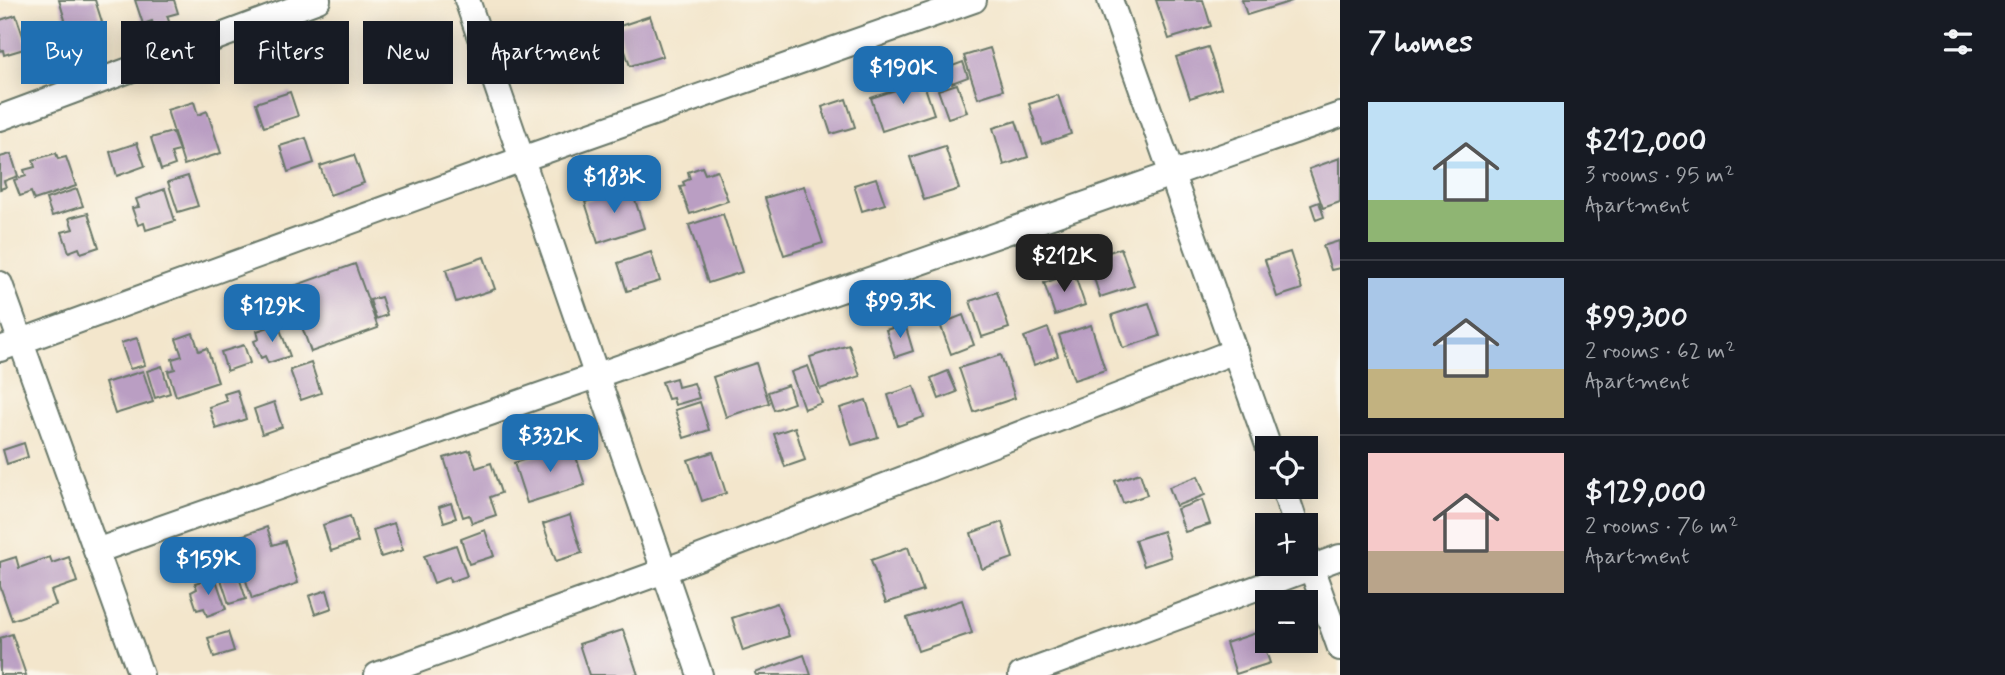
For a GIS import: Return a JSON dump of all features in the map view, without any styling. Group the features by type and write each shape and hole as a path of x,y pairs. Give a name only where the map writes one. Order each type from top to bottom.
{"street":[{"path":"0,118 317,0"},
{"path":"467,0 700,675"},
{"path":"10,345 522,159 974,0"},
{"path":"1110,0 1265,436"},
{"path":"96,551 1340,115"},
{"path":"0,284 10,345 96,551 141,675"},
{"path":"377,675 664,571 1235,351"},
{"path":"1318,558 1340,557"},
{"path":"1021,675 1266,576"},
{"path":"1314,576 1340,648"}],"building":[{"path":"59,0 95,0 102,21 65,21"},
{"path":"135,0 174,0 178,13 167,16 169,21 142,21"},
{"path":"1156,0 1203,0 1211,26 1169,39"},
{"path":"1242,0 1292,0 1292,1 1247,15"},
{"path":"16,15 21,30 21,50 4,55 3,50 0,51 0,20"},
{"path":"650,16 663,56 630,66 624,48 624,25"},
{"path":"1208,47 1221,88 1190,98 1176,57"},
{"path":"990,48 1003,90 978,98 964,56"},
{"path":"963,62 968,77 952,83 947,68"},
{"path":"923,81 934,114 882,131 871,98"},
{"path":"957,84 967,112 948,118 938,90"},
{"path":"290,92 298,116 264,127 256,103"},
{"path":"1058,95 1071,134 1042,144 1029,104"},
{"path":"846,99 855,127 831,134 822,107"},
{"path":"194,102 198,115 207,111 221,153 184,165 167,110"},
{"path":"1016,121 1028,157 1004,165 993,128"},
{"path":"172,132 179,151 171,153 175,165 161,170 151,138"},
{"path":"306,138 314,163 288,172 280,146"},
{"path":"137,143 145,166 117,176 110,152"},
{"path":"945,146 959,189 924,200 910,157"},
{"path":"56,153 58,159 66,157 76,186 34,200 31,192 20,196 14,180 26,176 24,170 35,167 33,160"},
{"path":"11,154 18,176 4,181 6,187 0,189 0,157"},
{"path":"354,155 364,183 330,195 320,166"},
{"path":"1340,158 1340,202 1323,208 1309,169"},
{"path":"702,167 705,174 717,170 728,201 690,214 680,187 685,186 683,182 690,179 688,172"},
{"path":"188,176 198,206 178,212 168,182"},
{"path":"876,178 885,204 862,211 854,185"},
{"path":"804,186 823,243 784,255 765,198"},
{"path":"631,187 644,228 598,243 585,202"},
{"path":"77,189 83,206 52,216 46,199"},
{"path":"165,189 175,221 146,230 144,223 138,225 132,208 139,207 136,199"},
{"path":"1319,202 1324,217 1316,220 1311,205"},
{"path":"88,213 99,247 81,253 79,248 69,252 62,232 73,229 69,218"},
{"path":"723,214 742,272 708,283 689,225"},
{"path":"1339,241 1340,268 1331,270 1323,246"},
{"path":"1121,248 1134,286 1100,297 1088,259"},
{"path":"651,252 660,281 627,291 618,263"},
{"path":"1290,252 1302,289 1277,297 1265,260"},
{"path":"484,257 495,289 456,302 446,270"},
{"path":"355,264 378,328 311,352 288,288"},
{"path":"1074,273 1085,305 1055,315 1044,283"},
{"path":"997,292 1009,328 982,337 970,301"},
{"path":"381,297 387,315 376,319 370,300"},
{"path":"1149,303 1160,336 1123,348 1112,315"},
{"path":"963,315 974,345 951,354 940,324"},
{"path":"278,324 290,356 268,363 265,356 261,358 254,341 259,339 257,331"},
{"path":"905,324 913,351 895,357 886,330"},
{"path":"1091,325 1105,370 1074,380 1059,335"},
{"path":"1048,328 1058,356 1034,365 1024,337"},
{"path":"193,333 199,351 207,348 218,382 176,396 168,371 175,369 172,359 182,356 176,339"},
{"path":"137,338 145,365 130,369 121,343"},
{"path":"244,345 250,363 227,371 221,352"},
{"path":"849,345 860,376 820,389 810,357"},
{"path":"1001,355 1015,398 974,412 959,368"},
{"path":"311,363 321,393 301,400 290,370"},
{"path":"756,363 769,403 726,417 713,377"},
{"path":"162,366 170,393 155,398 147,371"},
{"path":"808,366 822,403 804,409 791,372"},
{"path":"143,371 153,402 115,414 105,383"},
{"path":"948,371 957,392 939,399 931,378"},
{"path":"676,378 678,387 694,383 699,398 675,405 673,398 668,399 662,382"},
{"path":"788,385 794,403 774,410 768,392"},
{"path":"914,386 924,417 898,426 888,395"},
{"path":"237,390 246,419 216,429 209,407 227,401 224,394"},
{"path":"866,400 878,437 852,445 840,408"},
{"path":"274,402 282,427 262,434 254,409"},
{"path":"700,402 709,430 684,438 675,410"},
{"path":"795,427 805,460 785,467 774,434"},
{"path":"24,443 28,457 7,464 3,450"},
{"path":"572,444 585,485 527,503 514,463"},
{"path":"470,450 476,468 491,463 501,493 490,497 496,515 472,523 469,515 463,517 444,458"},
{"path":"713,452 726,493 702,501 688,460"},
{"path":"1140,473 1147,495 1123,503 1115,481"},
{"path":"1198,476 1205,495 1176,506 1169,487"},
{"path":"1202,500 1210,524 1185,532 1177,509"},
{"path":"451,503 456,518 444,522 439,507"},
{"path":"570,515 582,553 556,561 543,524"},
{"path":"350,516 358,542 331,551 323,525"},
{"path":"1002,522 1013,558 982,569 971,533"},
{"path":"394,523 403,550 381,557 373,530"},
{"path":"267,527 273,545 285,541 298,583 252,599 238,556 246,554 241,536"},
{"path":"485,530 494,556 469,564 461,539"},
{"path":"1163,531 1171,557 1144,566 1135,540"},
{"path":"456,545 467,576 450,582 449,577 434,583 424,556"},
{"path":"908,547 923,591 886,603 871,560"},
{"path":"16,557 19,568 50,557 52,563 69,557 77,582 51,591 56,605 12,620 0,586 0,562"},
{"path":"236,568 246,599 229,604 219,573"},
{"path":"215,577 226,609 207,616 204,608 197,610 191,592 197,589 195,583"},
{"path":"327,590 332,608 315,614 309,596"},
{"path":"962,600 972,633 918,651 907,618"},
{"path":"777,603 789,636 743,651 732,618"},
{"path":"623,630 638,675 589,675 579,644"},
{"path":"228,632 234,651 214,657 208,638"},
{"path":"1255,633 1255,653 1266,653 1270,663 1236,674 1226,643"},
{"path":"12,634 26,675 0,675 0,638"},
{"path":"804,655 811,675 755,673"}]}
